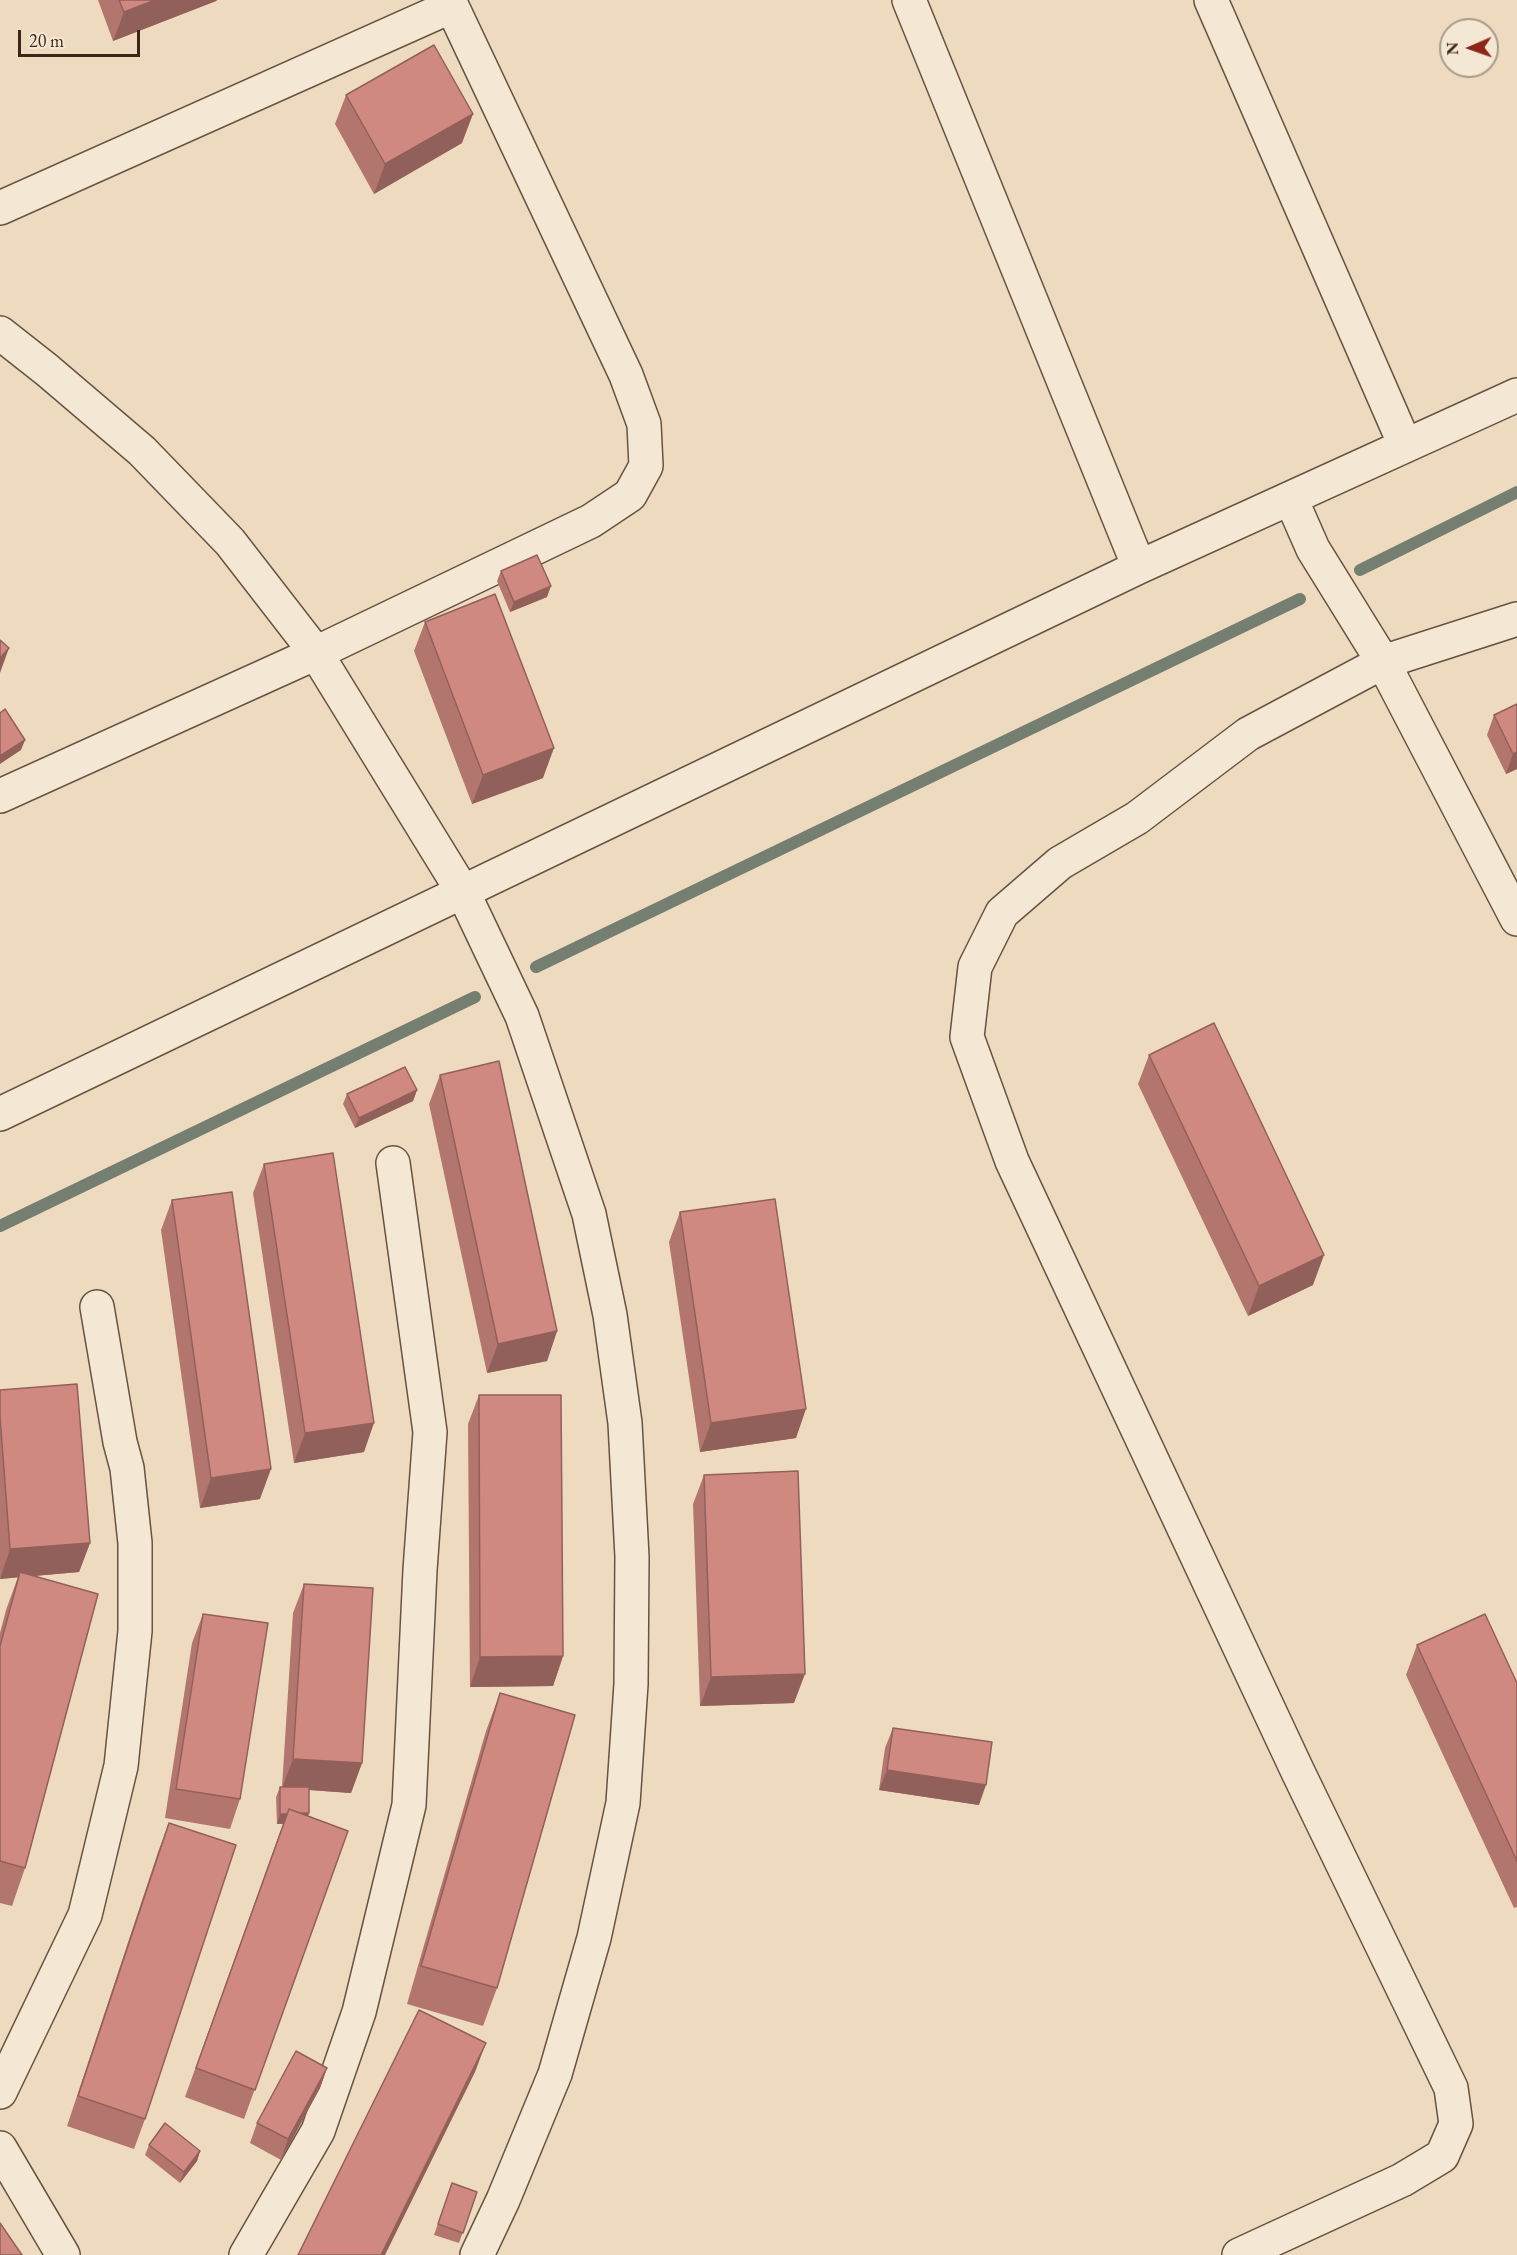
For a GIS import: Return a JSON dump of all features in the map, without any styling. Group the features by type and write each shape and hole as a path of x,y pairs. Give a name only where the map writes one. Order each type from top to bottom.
{"lane":[{"path":"909,0 1139,567"},
{"path":"1211,0 1405,445"},
{"path":"0,208 451,3 626,375 644,424 646,466 630,495 591,521 316,653 0,796"},
{"path":"0,333 142,451 230,542 316,653 463,892 522,1016 589,1214 610,1315 625,1423 632,1557 631,1684 623,1803 594,1938 555,2074 503,2200 477,2255"},
{"path":"0,1114 1139,567 1517,395"},
{"path":"1291,499 1313,549 1383,663 1517,919"},
{"path":"1239,2255 1402,2180 1442,2156 1456,2124 1450,2088 1298,1772 1012,1161 967,1037 975,967 1002,913 1060,863 1137,818 1248,734 1383,663 1517,619"},
{"path":"246,2255 318,2131 360,2012 409,1806 420,1570 430,1432 393,1163"},
{"path":"0,2092 86,1915 122,1766 135,1631 135,1543 127,1468 120,1442 97,1307"},
{"path":"0,2148 63,2255"}],"building":[{"path":"119,0 155,0 124,12"},
{"path":"434,45 473,114 385,164 346,95"},
{"path":"537,555 551,586 514,602 501,571"},
{"path":"495,594 554,748 483,775 425,622"},
{"path":"0,640 9,648 0,658"},
{"path":"1517,704 1517,752 1513,754 1494,715"},
{"path":"5,709 25,740 0,756 0,713"},
{"path":"1214,1023 1324,1255 1259,1286 1149,1055"},
{"path":"499,1061 557,1331 498,1344 440,1075"},
{"path":"405,1067 417,1090 359,1118 347,1094"},
{"path":"333,1153 374,1423 305,1433 264,1164"},
{"path":"232,1192 271,1469 211,1478 172,1200"},
{"path":"775,1199 806,1409 711,1423 680,1212"},
{"path":"77,1384 90,1543 10,1549 0,1390"},
{"path":"479,1395 561,1395 563,1656 480,1657"},
{"path":"798,1471 805,1674 711,1677 704,1475"},
{"path":"20,1572 98,1594 25,1868 0,1861 0,1646"},
{"path":"304,1584 373,1588 362,1763 293,1759"},
{"path":"203,1614 268,1623 240,1799 176,1789"},
{"path":"1485,1614 1517,1683 1517,1861 1417,1645"},
{"path":"500,1693 575,1715 497,1988 421,1966"},
{"path":"893,1728 992,1742 986,1785 887,1770"},
{"path":"280,1787 309,1787 309,1813 289,1809 287,1814 280,1814"},
{"path":"289,1809 348,1831 255,2090 196,2068"},
{"path":"169,1823 236,1845 145,2119 78,2096"},
{"path":"419,2010 486,2043 381,2255 298,2255"},
{"path":"296,2051 327,2068 288,2139 257,2123"},
{"path":"165,2123 200,2151 184,2172 149,2145"},
{"path":"452,2183 477,2192 463,2233 438,2224"},
{"path":"0,2223 22,2255 0,2255"}],"waterway":[{"path":"1360,570 1517,492"},
{"path":"536,967 1300,599"},
{"path":"0,1226 475,997"}]}
